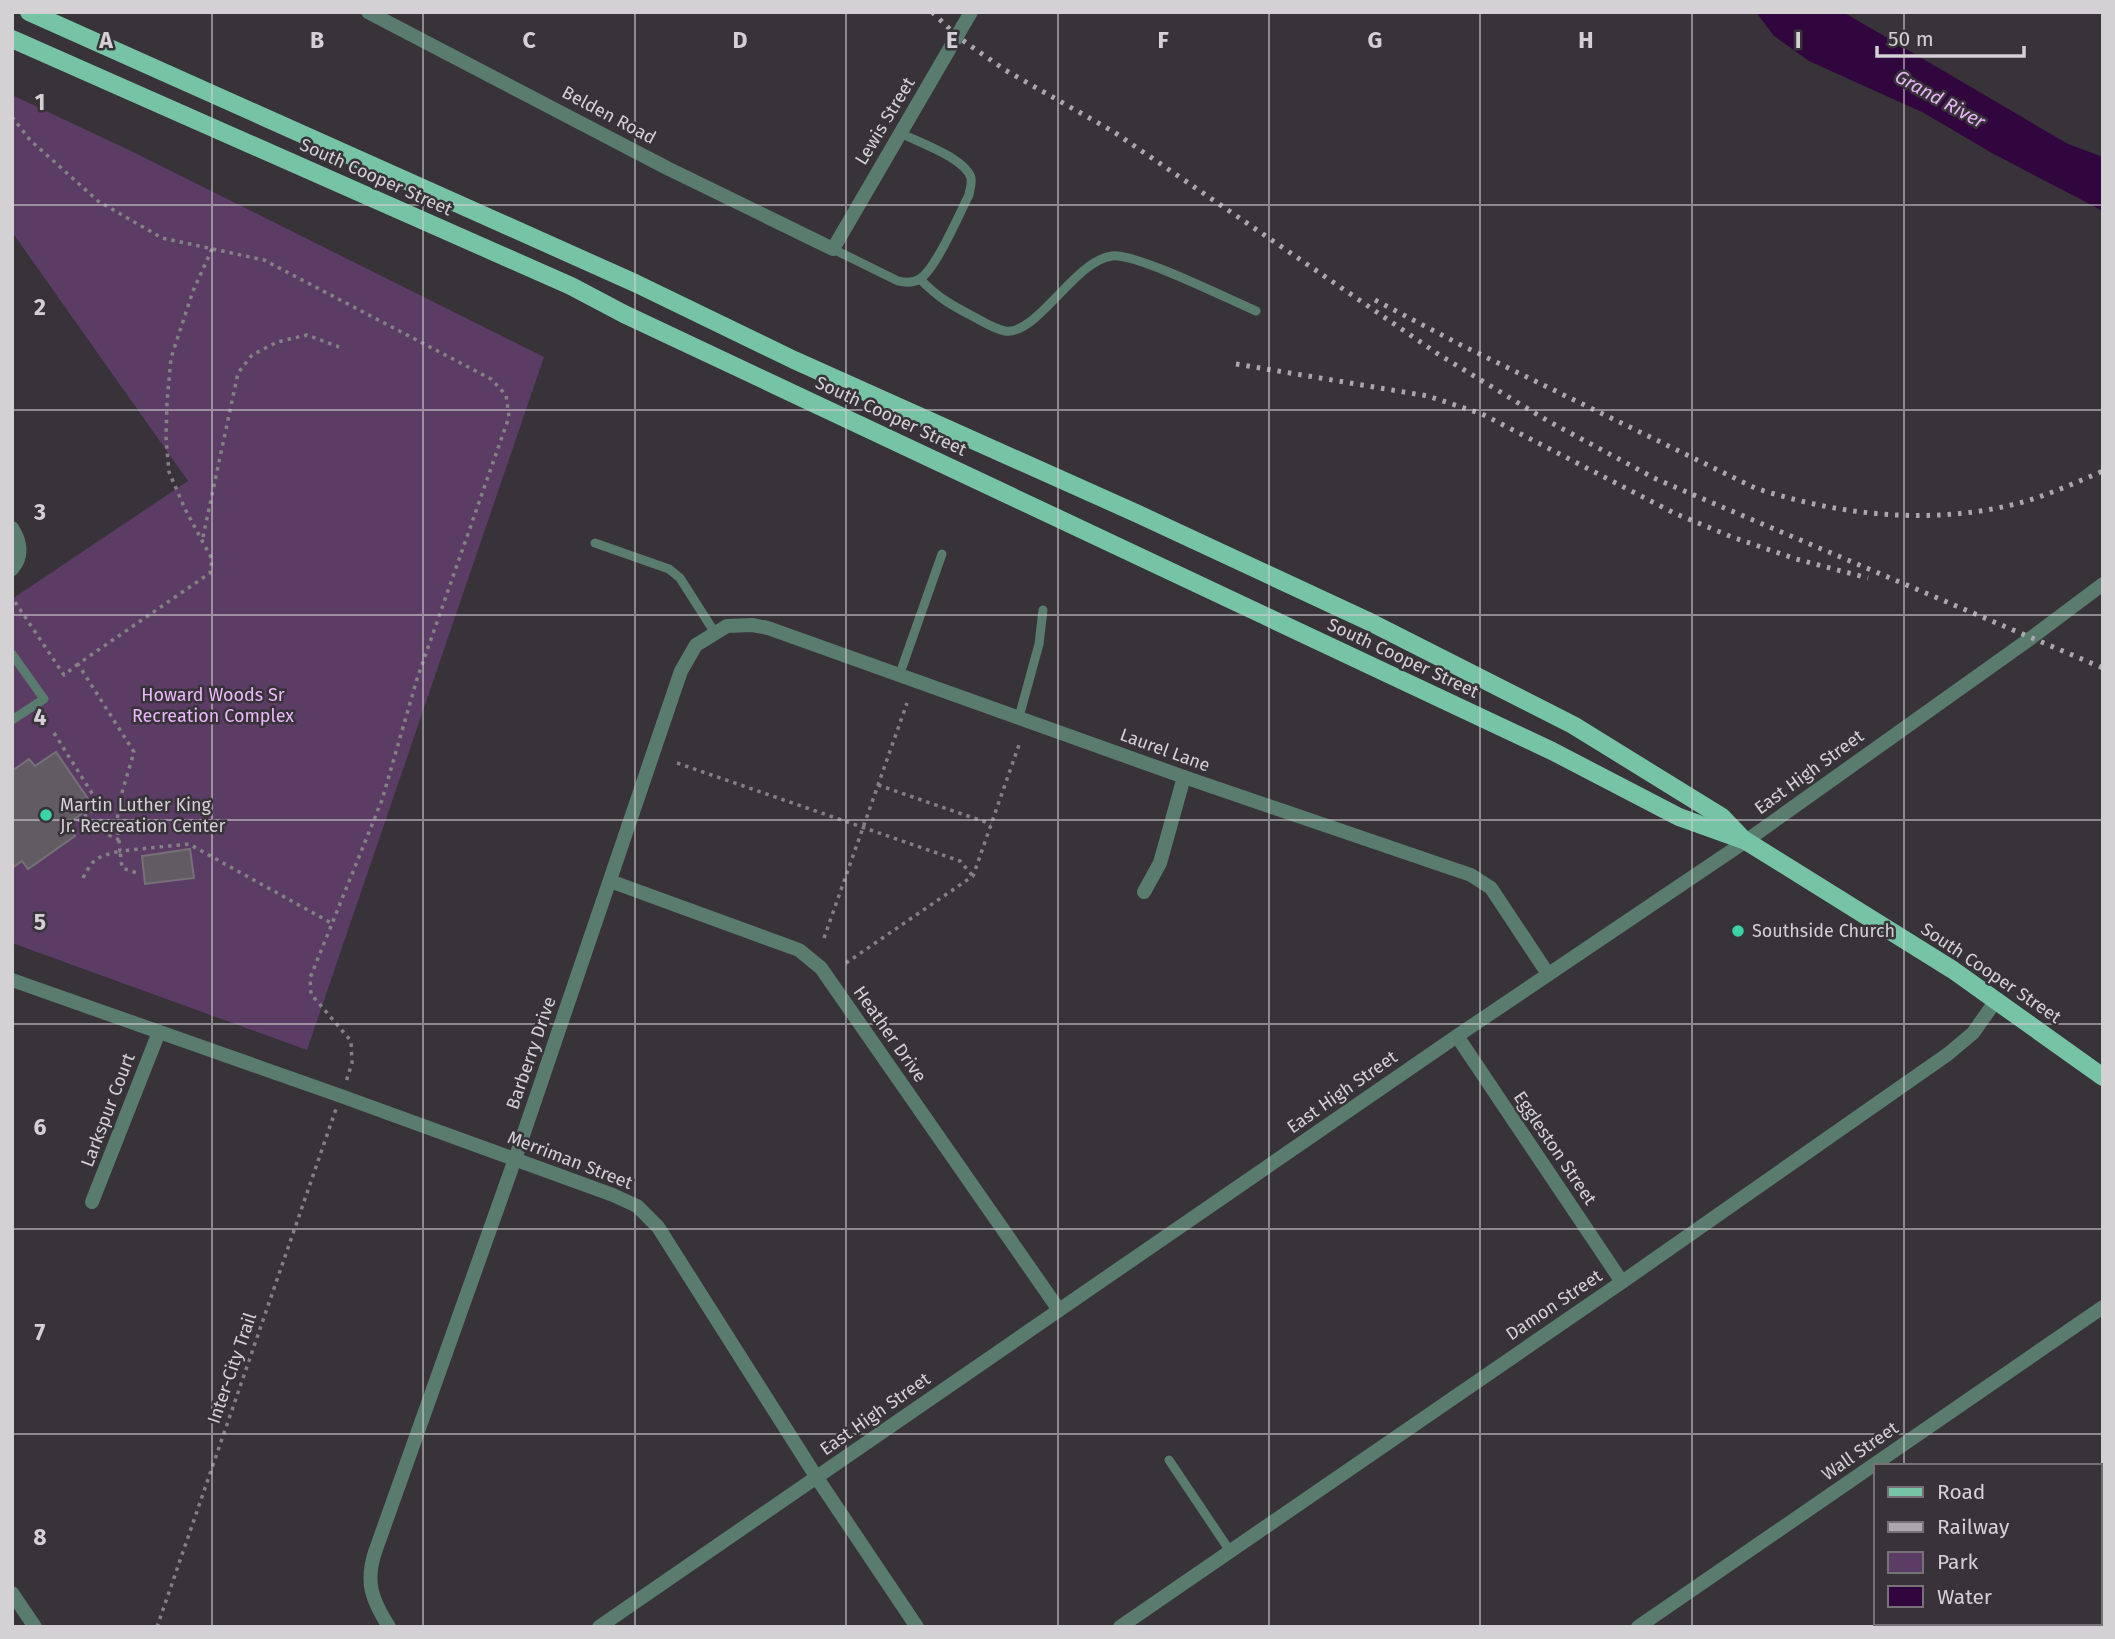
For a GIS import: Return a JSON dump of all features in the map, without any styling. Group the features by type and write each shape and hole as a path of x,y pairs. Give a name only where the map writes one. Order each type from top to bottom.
{"main road":[{"name":"South Cooper Street","path":"29,12 635,283 794,360 1138,514 1370,622 1573,725 1722,817 1746,841"},
{"name":"South Cooper Street","path":"12,39 571,286 649,326 1552,751 1679,817 1746,841 1997,999 2103,1077"}],"street":[{"name":"Belden Road","path":"368,12 667,168 832,249"},
{"name":"Lewis Street","path":"832,249 971,12"},
{"path":"12,528 18,537 21,551 16,564"},
{"name":"East High Street","path":"599,1627 1457,1035 1746,841 2031,638 2103,583"},
{"name":"Laurel Lane","path":"721,630 752,625 768,628 899,677 1471,875 1491,888 1548,974"},
{"name":"Barberry Drive","path":"389,1627 369,1583 370,1566 515,1159 681,671 696,645 721,630"},
{"path":"1144,892 1160,863 1184,777"},
{"name":"Heather Drive","path":"610,881 799,950 821,968 1059,1310"},
{"name":"Merriman Street","path":"12,980 515,1159 636,1206 658,1227 817,1478 917,1627"},
{"name":"Damon Street","path":"1120,1627 1948,1055 1973,1033 1997,999"},
{"name":"Larkspur Court","path":"92,1202 159,1032"},
{"name":"Eggleston Street","path":"1457,1035 1622,1282"},
{"name":"Wall Street","path":"1875,1464 2103,1307"},
{"name":"Wall Street","path":"1638,1627 1874,1465"},
{"path":"12,1593 35,1627"}],"lane":[{"path":"832,249 907,283 920,279 937,255 969,195 971,177 960,163 900,133"},
{"path":"920,279 943,301 990,326 1007,331 1024,327 1088,267 1111,256 1129,258 1151,266 1256,311"},
{"path":"595,543 669,569 681,578 721,630"},
{"path":"899,677 942,554"},
{"path":"1019,717 1039,644 1043,610"},
{"path":"12,653 44,699 12,720"},
{"path":"1169,1460 1230,1551"}],"path":[{"path":"12,117 30,140 98,201 162,238 264,260 491,379 506,395 509,416 418,679 382,800 310,978 311,994 351,1041 350,1072"},
{"path":"15,602 64,675 210,573 212,559 169,472 167,402 172,358 193,291 212,249"},
{"path":"202,539 238,373 252,355 277,342 307,335 339,347"},
{"path":"78,664 134,752 117,820 122,868 137,873"},
{"path":"824,938 907,703"},
{"path":"54,733 100,806 79,820 119,840"},
{"path":"846,963 973,876 1020,742"},
{"path":"677,763 960,861 973,876"},
{"path":"878,785 991,824"},
{"path":"83,878 91,862 101,856 120,850 189,844 333,924"},
{"name":"Inter-City Trail","path":"158,1627 333,1118"}],"green space":[{"name":"Howard Woods Sr Recreation Complex","path":"12,95 131,151 544,357 307,1050 12,943 12,599 188,481 12,232"}],"water":[{"name":"Grand River","path":"1756,12 1843,12 2068,144 2103,157 2103,211 1992,153 1924,113 1809,61 1774,36"}],"building":[{"name":"Martin Luther King Jr. Recreation Center","path":"56,752 93,806 67,824 75,836 28,869 22,861 12,868 12,771 29,759 35,766"},
{"path":"190,849 194,878 145,884 142,856"}],"railway":[{"path":"932,12 958,37 1005,70 1114,132 1438,354 1548,421 1656,479 2103,668"},
{"path":"1375,300 1459,344 1755,488 1788,498 1854,511 1922,516 1956,514 2023,502 2103,471"},
{"path":"1236,364 1428,396 1482,414 1674,513 1796,559 1868,578"}],"place":[{"name":"Martin Luther King Jr. Recreation Center","path":"46,815"},
{"name":"Southside Church","path":"1738,931"}]}
